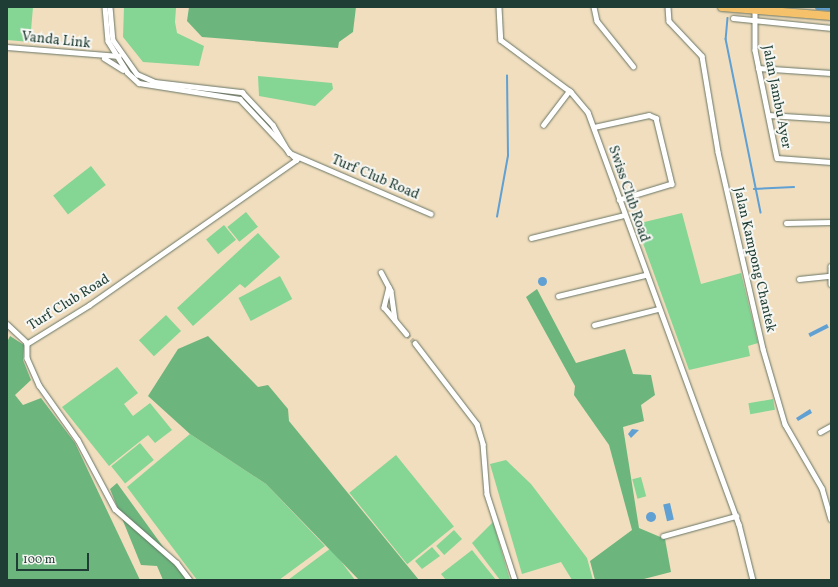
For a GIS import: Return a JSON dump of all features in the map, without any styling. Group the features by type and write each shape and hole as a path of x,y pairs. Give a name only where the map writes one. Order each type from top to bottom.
{"highway":[{"path":"722,7 782,9 831,16"}],"street":[{"name":"Turf Club Road","path":"105,7 106,36 127,72 139,83 152,88 203,91 240,99 297,160 90,305 28,344 27,358 39,385 78,440 115,509 177,562 190,580"},
{"name":"Turf Club Road","path":"110,7 111,33 119,56 137,74 148,80 242,92 277,130 289,153 431,214"},
{"name":"Swiss Club Road","path":"499,7 501,40 569,90 588,112 645,275 736,516 750,557 753,580"},
{"path":"594,7 597,21 633,66"},
{"name":"Jalan Kampong Chantek","path":"668,7 670,23 702,56 718,152 764,350 785,424 822,488 831,519"},
{"name":"Jalan Jambu Ayer","path":"755,9 754,20 758,68 777,158 831,162"},
{"path":"733,18 831,28"},
{"name":"Vanda Link","path":"7,47 102,58 119,56"},
{"name":"Vanda Link","path":"102,58 127,72"},
{"path":"758,68 831,73"},
{"path":"543,125 569,90"},
{"path":"594,127 649,115 656,118 672,184 619,200"},
{"path":"768,115 831,119"},
{"path":"272,134 277,130"},
{"path":"531,238 624,216"},
{"path":"786,223 831,222"},
{"path":"831,267 831,284"},
{"path":"381,272 389,287 395,320"},
{"path":"558,296 645,275"},
{"path":"799,279 830,276"},
{"path":"389,287 384,301 387,309 407,334"},
{"path":"387,309 392,300"},
{"path":"594,325 658,309"},
{"name":"Turf Club Road","path":"7,324 26,342"},
{"path":"415,343 477,424 483,444 487,494 515,580"},
{"path":"820,432 831,426"},
{"path":"664,536 736,516"}],"green space":[{"path":"7,7 33,7 30,42 7,40"},
{"path":"124,7 180,7 176,8 175,22 177,33 204,46 199,66 143,62 123,37"},
{"path":"189,7 356,7 353,32 339,42 338,48 202,37 187,21"},
{"path":"258,76 332,83 333,89 315,106 259,96"},
{"path":"91,166 106,185 68,214 53,196"},
{"path":"246,212 258,227 239,242 227,227"},
{"path":"682,213 701,284 741,273 758,343 748,346 750,356 689,370 636,224"},
{"path":"224,225 236,240 218,254 206,239"},
{"path":"258,233 280,257 245,288 240,284 193,326 177,308"},
{"path":"280,276 292,299 251,321 239,298"},
{"path":"537,289 576,363 625,349 633,374 651,375 655,395 641,405 644,421 623,427 639,528 665,539 671,572 640,580 595,580 590,561 632,530 609,445 574,395 575,386 526,297"},
{"path":"166,315 181,331 154,356 139,340"},
{"path":"10,336 24,345 23,360 31,380 15,395 23,405 41,398 75,443 140,580 7,580 7,342"},
{"path":"208,336 258,387 268,385 288,409 289,421 419,580 359,580 266,484 190,434 148,396 178,349"},
{"path":"117,367 138,393 124,404 133,416 150,403 172,430 155,443 148,435 109,466 62,407"},
{"path":"773,399 775,410 750,414 748,403"},
{"path":"190,434 266,484 325,546 279,580 197,580 127,487"},
{"path":"140,443 154,460 125,483 111,466"},
{"path":"396,455 454,526 407,564 349,493"},
{"path":"506,460 531,484 587,558 593,580 572,580 561,562 522,574 490,464"},
{"path":"641,477 646,496 637,499 632,479"},
{"path":"117,483 187,580 163,580 157,566 141,565 110,489"},
{"path":"493,522 510,580 500,580 472,543"},
{"path":"454,530 462,539 444,555 436,546"},
{"path":"432,547 440,556 422,569 415,561"},
{"path":"331,548 355,580 288,580"},
{"path":"472,550 496,580 446,580 441,574"}],"water":[{"path":"540,277 544,277 546,281 544,285 540,285 538,283 538,279"},
{"path":"827,324 829,328 810,337 808,334"},
{"path":"810,409 812,413 798,421 796,418"},
{"path":"632,429 639,430 631,438 628,434"},
{"path":"670,503 674,520 667,521 663,505"},
{"path":"651,512 656,517 651,522 646,517"}],"waterway":[{"path":"817,7 831,8"},
{"path":"728,18 726,39 761,213"},
{"path":"497,217 508,156 507,76"},
{"path":"754,189 794,187"}],"tunnel":[{"path":"407,334 415,343"}]}
